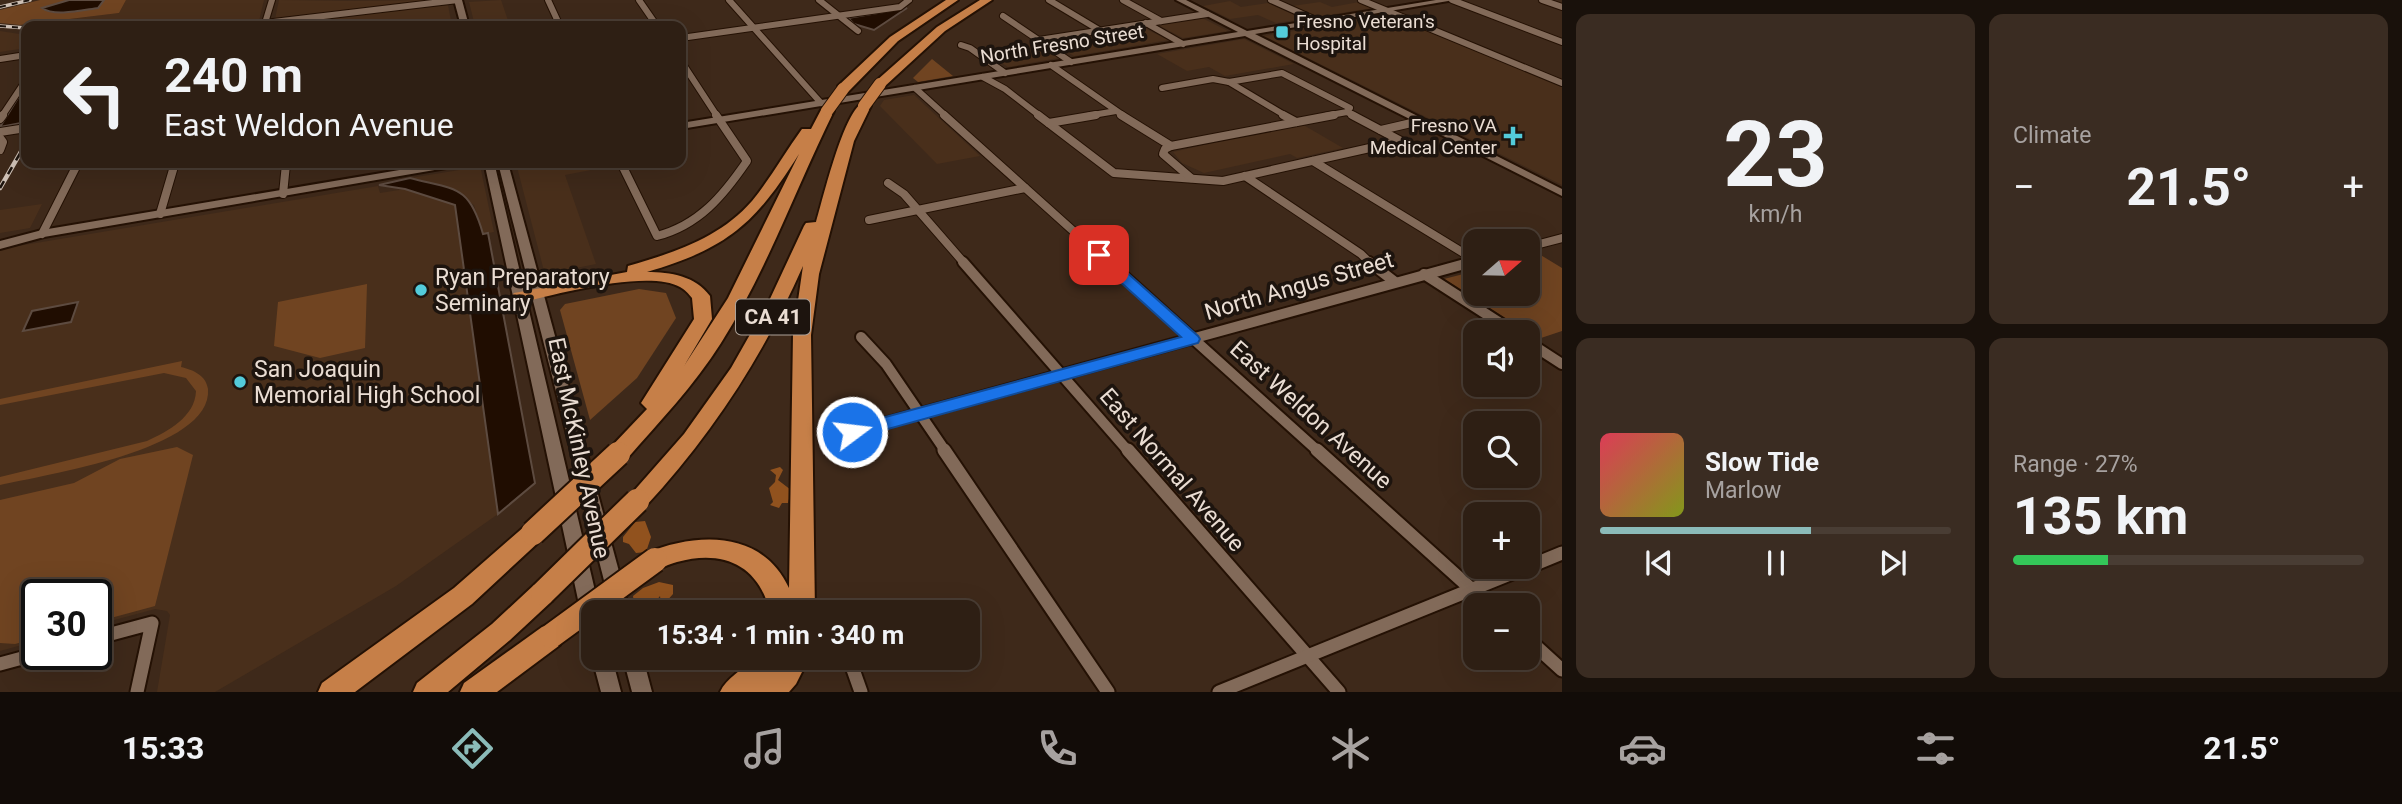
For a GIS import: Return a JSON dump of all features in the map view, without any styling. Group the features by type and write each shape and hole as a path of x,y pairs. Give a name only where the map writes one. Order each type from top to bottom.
{"highway":[{"name":"CA 41","path":"332,692 443,611 618,454 682,382 722,326 757,261 824,107 894,39 953,0"},
{"name":"CA 41","path":"427,692 501,632 543,593 637,501 696,433 734,382 764,333 784,293 848,137 864,106 880,83 926,40 987,0"},
{"path":"520,297 605,279 692,251 733,227 756,204 824,107"},
{"path":"802,600 802,335 810,274 848,137"},
{"path":"605,279 645,276 676,278 697,290 705,304 699,329 618,454"},
{"path":"600,600 655,560 693,547 720,548 755,563 774,582 779,600"},
{"path":"474,692 581,614"},
{"path":"734,692 751,681 761,670"},
{"path":"770,692 789,670"}],"main road":[{"path":"458,0 464,21"},
{"path":"1180,0 1562,193"},
{"name":"North Fresno Street","path":"686,126 824,107 983,76 1451,0"},
{"path":"0,238 283,194 428,168"},
{"name":"East McKinley Avenue","path":"489,168 588,600"},
{"name":"East McKinley Avenue","path":"504,168 618,600"},
{"path":"0,244 29,239 37,233"},
{"path":"605,670 611,692"},
{"path":"636,670 642,692"}],"street":[{"path":"266,21 272,0"},
{"path":"282,21 458,0"},
{"path":"548,0 558,21"},
{"path":"639,0 654,21"},
{"path":"729,0 824,107"},
{"path":"819,0 858,31"},
{"path":"1049,0 1099,30"},
{"path":"1123,0 1161,21"},
{"path":"1271,0 1318,21"},
{"path":"1361,0 1559,80"},
{"path":"1451,0 1562,42"},
{"path":"1542,0 1562,7"},
{"path":"686,37 900,7 910,1"},
{"path":"1039,40 1207,14"},
{"path":"1003,16 1071,62"},
{"path":"1146,23 1183,44"},
{"path":"961,45 970,48 1005,73"},
{"path":"0,59 21,56"},
{"path":"1051,65 1171,146"},
{"path":"623,168 657,236 678,229 704,214 720,199 747,161 686,69"},
{"path":"1229,82 1282,73 1350,108 1347,111"},
{"path":"983,76 997,87 1005,89 1114,173 1223,181 1401,141 1347,111 1164,149 1163,154 1192,178"},
{"path":"1161,88 1213,79 1229,82 1296,122"},
{"path":"0,119 21,88"},
{"name":"East Weldon Avenue","path":"915,88 1476,593"},
{"path":"1048,123 1116,111"},
{"path":"1371,125 1415,119"},
{"path":"1381,130 1415,119"},
{"path":"0,150 2,134 21,128"},
{"path":"1313,161 1463,253"},
{"path":"37,233 75,168"},
{"path":"160,214 174,168"},
{"path":"283,194 286,168"},
{"path":"1245,176 1364,256 1376,270 1395,282"},
{"name":"East Normal Avenue","path":"888,183 904,194 1339,692"},
{"path":"869,220 1025,188"},
{"path":"1540,244 1562,238"},
{"name":"North Angus Street","path":"852,432 1463,263"},
{"path":"1423,274 1495,320"},
{"path":"861,337 886,364 1108,692"},
{"path":"1540,350 1562,364"},
{"path":"1540,562 1562,553"},
{"path":"1219,692 1497,579"},
{"path":"112,633 152,622 137,692"},
{"path":"1540,650 1562,670"},
{"path":"0,664 21,658"},
{"path":"853,670 861,692"}],"shaded area":[{"path":"40,0 126,0 119,13 53,21 21,21 20,25 0,23 0,10"},
{"path":"69,0 104,0 98,8 77,11 54,12 42,8"},
{"path":"126,0 264,0 259,21 53,21 119,13"},
{"path":"279,0 350,1 439,0 275,19"},
{"path":"501,0 508,21 474,21 469,2"},
{"path":"1230,1 1241,7 1268,3 1303,19 1276,23 1258,15 1230,19 1203,6"},
{"path":"1320,2 1332,7 1359,2 1372,8 1316,17 1292,6"},
{"path":"448,5 451,21 308,21"},
{"path":"907,8 874,30 854,24 848,18"},
{"name":"Fresno VA Medical Center","path":"1389,15 1562,87 1562,185 1264,36"},
{"path":"1202,18 1228,31 1183,38 1158,25"},
{"path":"1142,27 1168,40 1074,56 1051,42"},
{"path":"0,31 21,34 21,49 0,52"},
{"path":"1244,39 1294,64 1225,76 1209,67 1187,71 1157,54"},
{"path":"1047,51 1058,58 1008,67 996,59"},
{"path":"932,59 953,76 918,82 913,78"},
{"path":"21,93 21,123 0,127"},
{"path":"914,95 980,156 937,164 880,106 884,100"},
{"path":"1300,123 1343,148 1297,158 1290,154 1204,173 1182,163 1173,152 1226,140 1218,134"},
{"path":"472,168 481,170 494,232 483,234 474,205 452,190 410,178"},
{"path":"517,168 602,168 565,175 596,264 551,273 544,271"},
{"path":"410,178 449,188 466,197 478,218 483,234 488,233 535,483 498,514 455,205 405,189 379,185"},
{"name":"San Joaquin Memorial High School","path":"378,186 380,193 405,189 455,205 498,514 396,586 215,692 157,692 170,615 167,611 155,609 112,621 112,579 21,579 21,645 0,651 0,249"},
{"path":"42,204 30,228 0,233 0,210"},
{"path":"1540,255 1562,268 1562,331 1540,338 1540,320 1508,320 1486,306 1540,306"},
{"path":"1463,274 1463,291 1444,279"},
{"path":"367,284 365,348 320,358 274,346 278,302"},
{"path":"639,289 666,293 676,318 637,378 590,420 560,310 565,304"},
{"path":"78,302 71,322 23,331 32,311"},
{"path":"182,361 181,367 202,377 208,389 202,410 184,428 156,444 122,456 0,485 0,477 147,441 186,416 196,391 186,378 164,373 0,405 0,399"},
{"path":"177,447 193,455 155,606 112,618 112,579 21,579 21,642 0,643 0,500 74,483 120,459"},
{"path":"780,467 783,470 778,480 791,490 788,503 782,503 779,508 770,505 773,502 769,488 775,482 776,475 770,470"},
{"path":"645,521 651,537 646,552 636,553 629,544 623,542 623,537 635,522"},
{"path":"659,582 673,585 673,594 668,600 660,600 660,596 657,600 634,600 633,596 643,588"}],"railway":[{"path":"0,7 30,0"},
{"path":"0,26 21,28"},
{"path":"0,188 21,152"}],"place":[{"name":"Fresno Veteran's Hospital","path":"1282,32"},
{"name":"Fresno VA Medical Center","path":"1513,136"},
{"name":"Ryan Preparatory Seminary","path":"421,290"},
{"name":"San Joaquin Memorial High School","path":"240,382"}],"route":[{"path":"852,432 1192,339 1099,255"}]}
